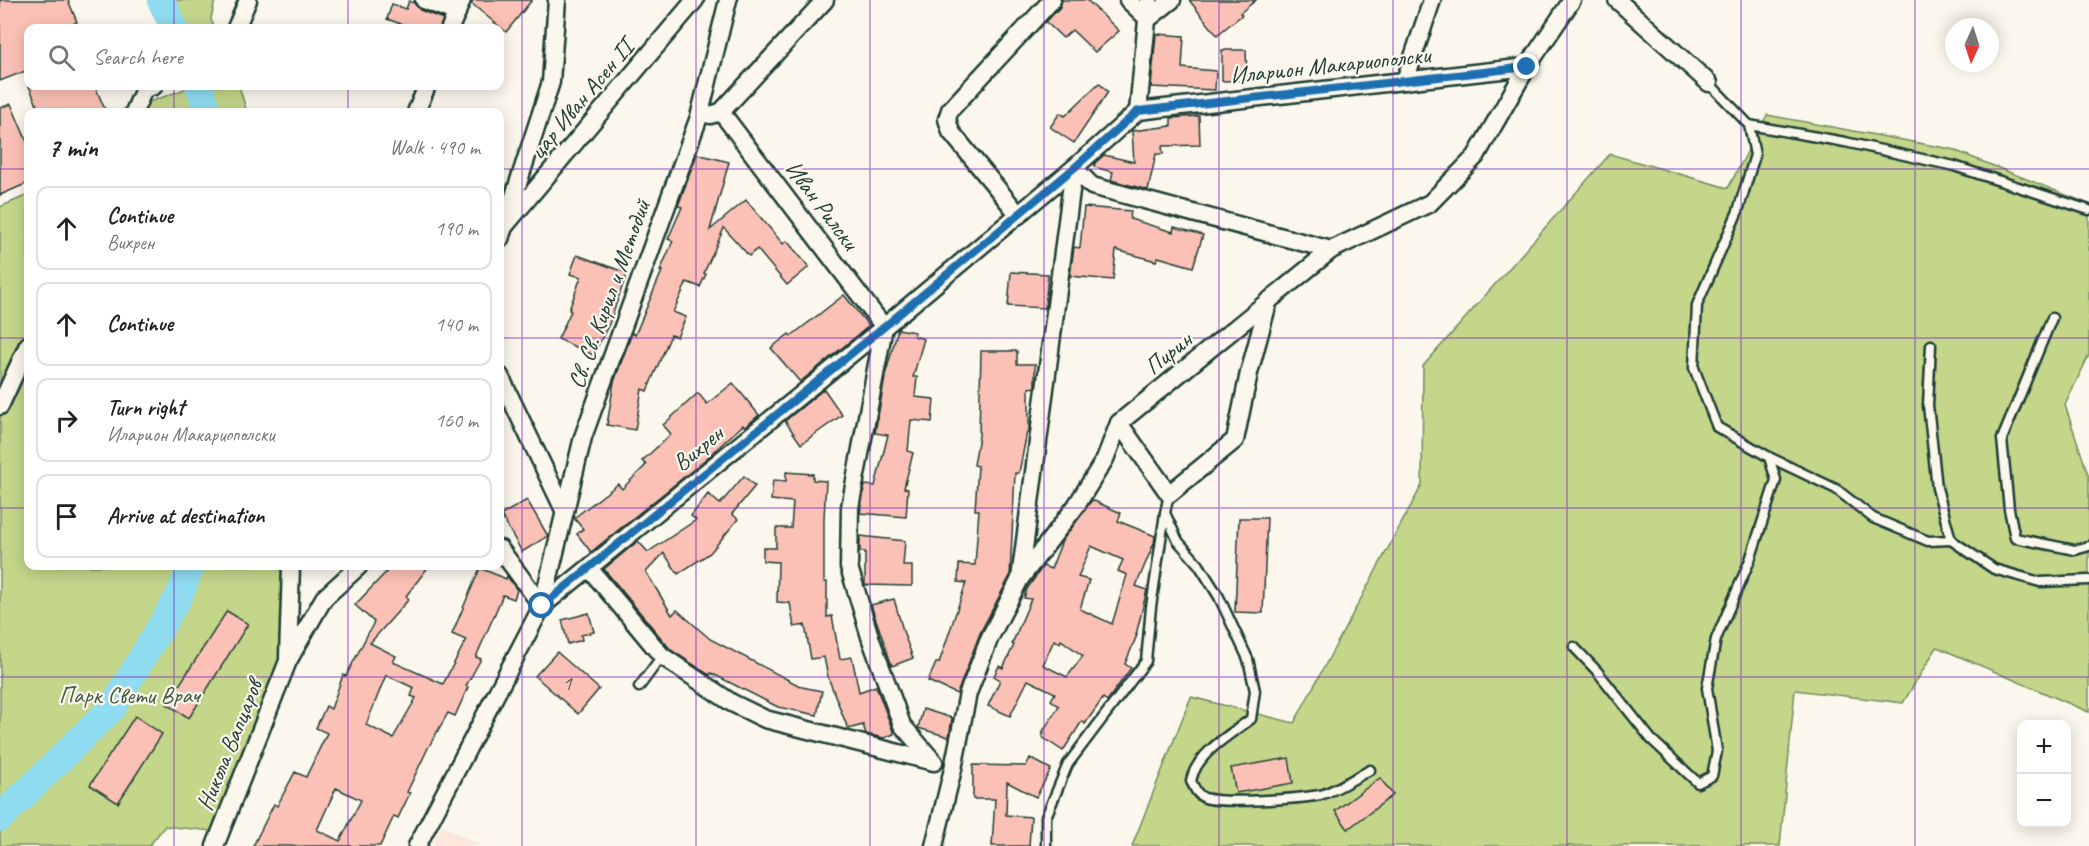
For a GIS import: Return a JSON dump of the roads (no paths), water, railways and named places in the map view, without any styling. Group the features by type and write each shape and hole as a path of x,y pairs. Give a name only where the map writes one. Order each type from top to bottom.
{"street":[{"path":"238,24 248,0"},
{"path":"424,0 456,14"},
{"path":"504,225 551,82 557,0"},
{"name":"цар Иван Асен II","path":"504,230 695,0"},
{"name":"Св. Св. Кирил и Методий","path":"542,606 583,437 699,117 728,0"},
{"path":"699,117 721,112 825,0"},
{"path":"1019,215 951,132 947,119 950,110 1052,0"},
{"path":"1128,0 1148,19"},
{"path":"1138,111 1149,0"},
{"path":"1148,19 1172,0"},
{"path":"1405,81 1432,0"},
{"name":"Пирин","path":"934,846 953,769 968,693 990,637 1020,579 1076,506 1105,459 1119,423 1331,250 1430,203 1476,156 1527,67 1572,0"},
{"path":"1617,0 1709,83"},
{"name":"Иларион Макариополски","path":"1138,111 1527,67"},
{"path":"136,108 144,90"},
{"path":"418,108 425,90"},
{"name":"Вихрен","path":"542,606 1019,215 1138,111"},
{"name":"Иван Рилски","path":"721,112 884,327"},
{"path":"1074,168 1092,186 1331,250"},
{"path":"1020,579 1074,168"},
{"path":"1119,423 1169,494 1235,440 1249,373 1268,303"},
{"path":"884,327 850,507 849,567 871,639 902,725 933,761"},
{"path":"0,406 24,354"},
{"path":"504,384 564,510"},
{"path":"417,846 542,606 504,554"},
{"path":"589,568 662,656 732,703 765,719 933,761 953,769"},
{"path":"288,661 291,570"},
{"path":"288,661 324,598 355,570"},
{"name":"Никола Вапцаров","path":"215,846 288,661"}],"lane":[{"path":"1709,83 1749,125 1755,155 1738,211 1697,305 1694,368 1717,427 1769,458 1836,489 1873,518 1928,541 1951,540 1994,569 2040,582 2089,580"},
{"path":"1749,125 1845,142 1954,166 2089,210"},
{"path":"2052,318 2002,439 2009,510 2015,538 2075,550 2089,546"},
{"path":"1931,345 1928,405 1937,488 1951,540"},
{"path":"1574,647 1659,747 1698,783 1712,776 1717,751 1707,688 1716,639 1750,560 1776,480 1769,458"},
{"path":"1046,846 1046,817 1068,764 1146,661 1151,607 1169,494"},
{"path":"1165,513 1178,541 1199,566 1219,597 1248,659 1255,691 1251,719 1221,740 1193,770 1191,781 1197,793 1217,801 1322,794 1370,770"},
{"path":"639,687 662,656"}],"waterway":[{"path":"161,0 172,24"},
{"path":"200,90 207,108"},
{"path":"0,818 112,708 179,596 189,570"}],"park label":[{"name":"Парк Свети Врач","path":"129,695"}]}
